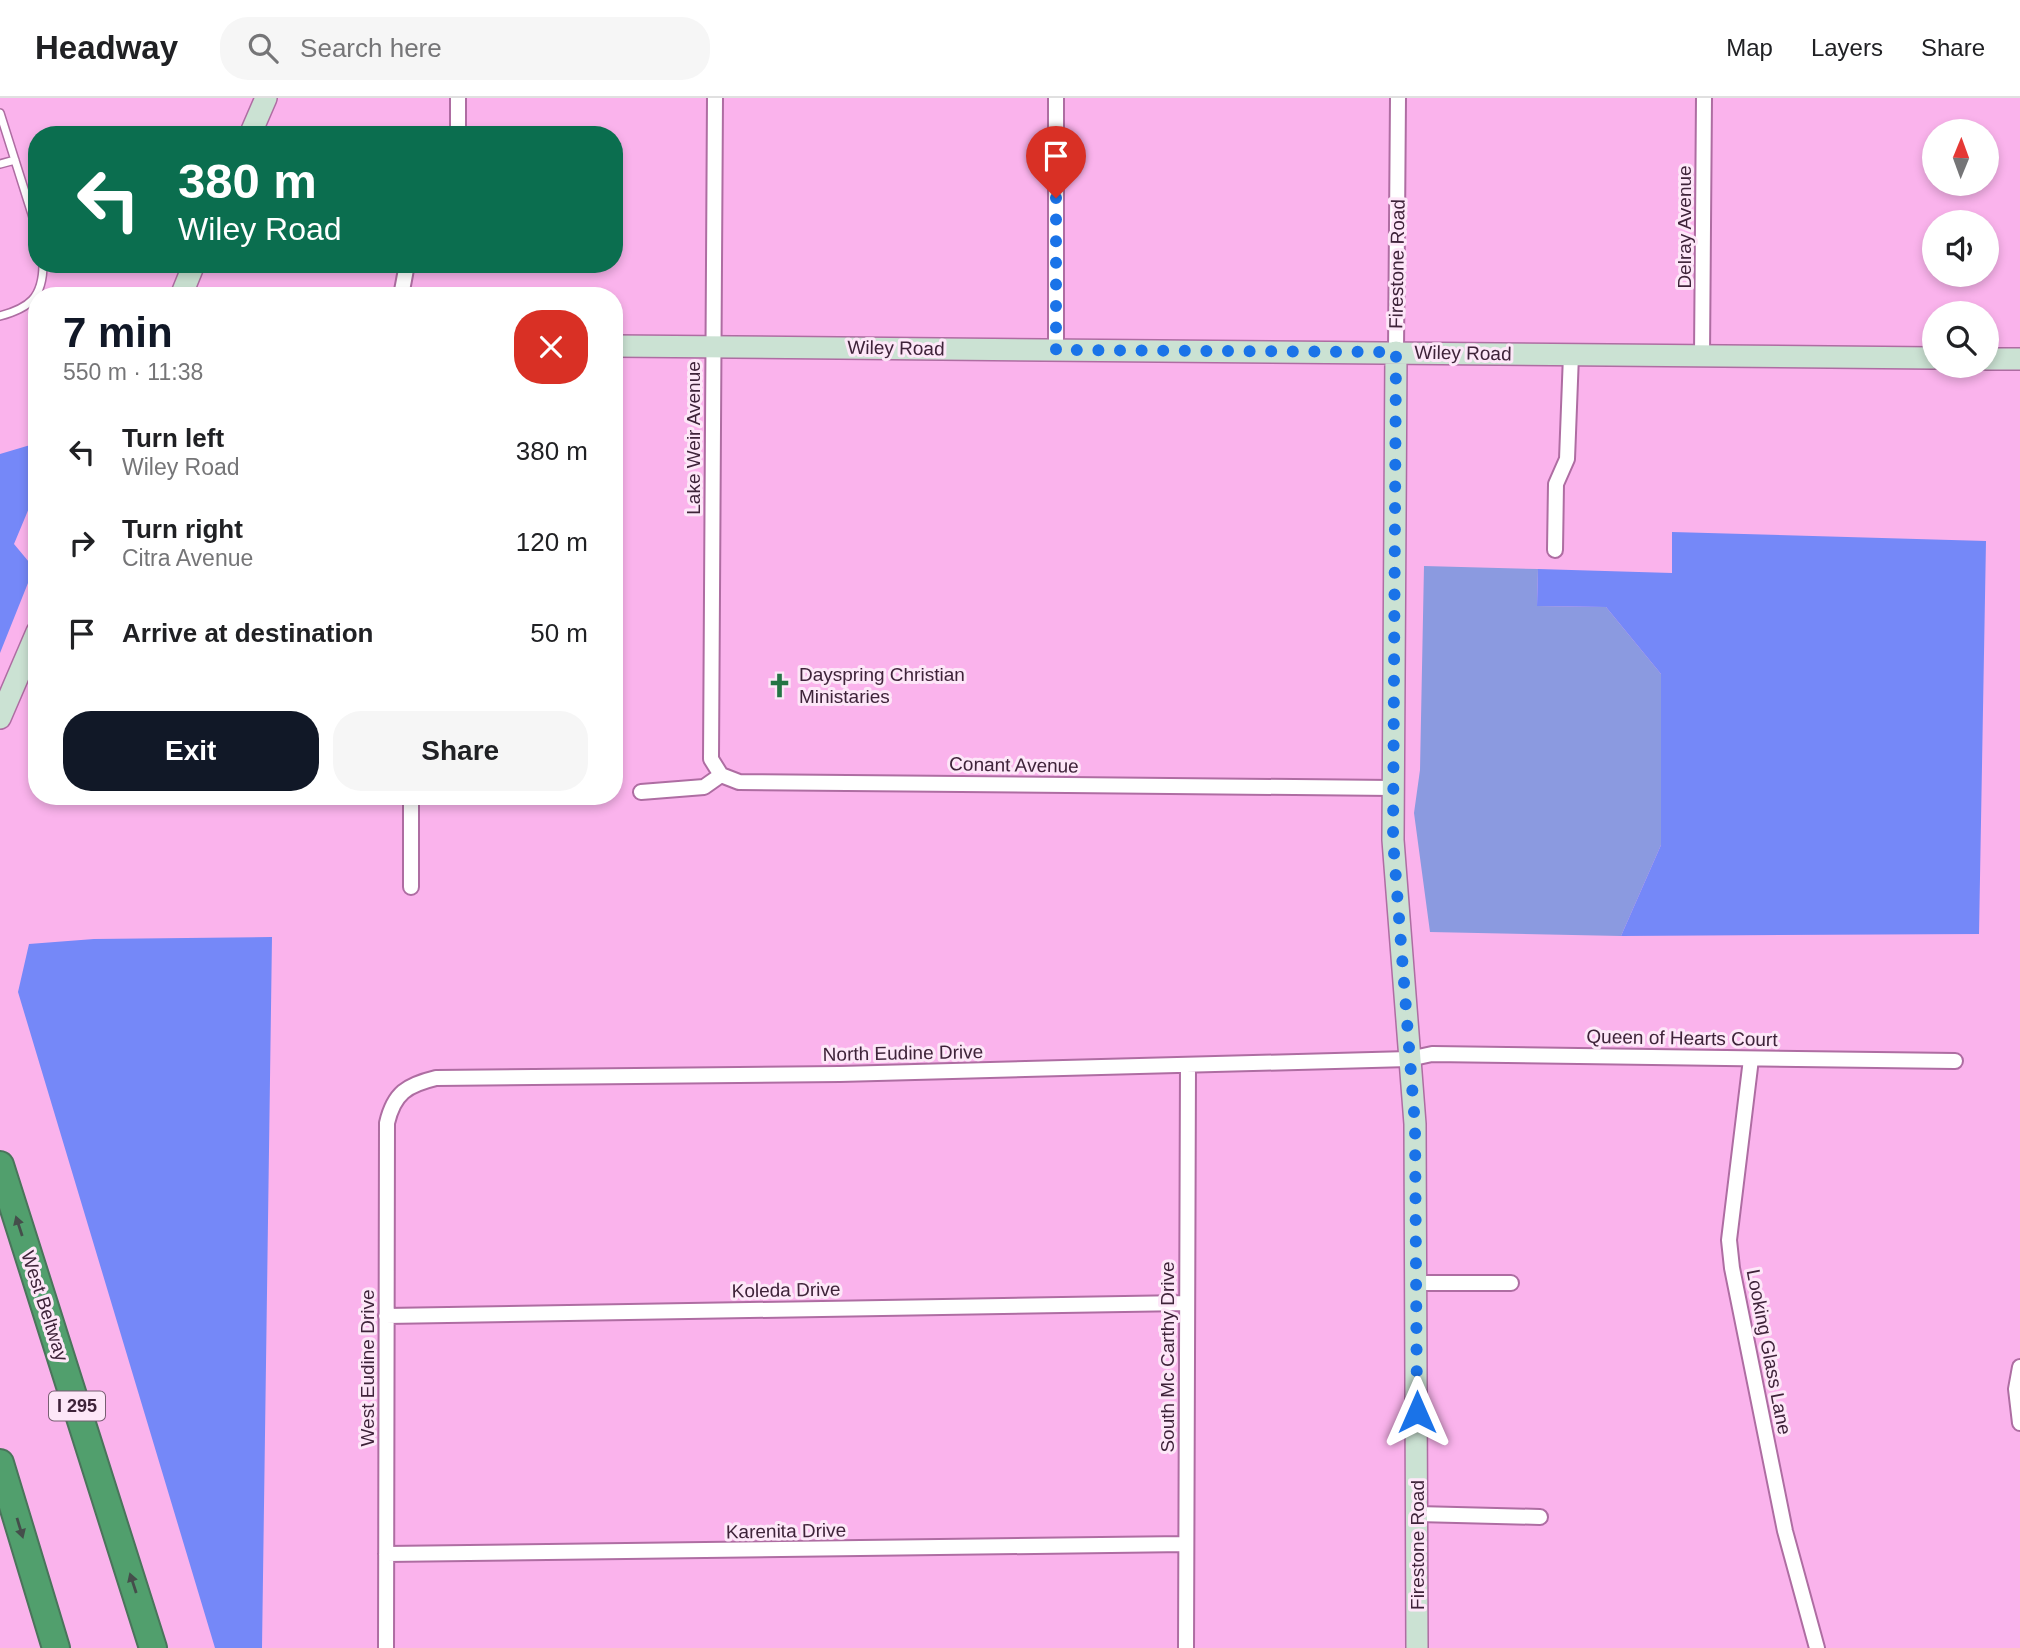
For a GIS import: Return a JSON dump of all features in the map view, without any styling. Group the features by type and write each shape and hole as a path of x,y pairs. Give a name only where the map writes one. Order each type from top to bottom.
{"highway":[{"name":"West Beltway","path":"0,1165 153,1648"},
{"path":"0,1463 57,1648"}],"street":[{"path":"254,126 266,98"},
{"path":"458,98 458,126"},
{"name":"Lake Weir Avenue","path":"715,98 711,759 721,775"},
{"path":"1056,98 1056,350"},
{"name":"Firestone Road","path":"1398,98 1392,788 1393,840 1415,1125 1417,1648"},
{"name":"Delray Avenue","path":"1702,356 1704,98"},
{"name":"Wiley Road","path":"623,346 1922,358"},
{"path":"1555,550 1556,484 1567,459 1571,355"},
{"path":"1999,359 2020,359"},
{"path":"0,718 28,653"},
{"path":"641,792 705,787 721,775"},
{"name":"Conant Avenue","path":"721,775 739,782 1392,788"},
{"path":"411,805 411,887"},
{"name":"Queen of Hearts Court","path":"1409,1059 1432,1054 1955,1060"},
{"name":"North Eudine Drive","path":"402,1093 416,1083 436,1078 854,1073 1409,1059"},
{"name":"Looking Glass Lane","path":"1751,1059 1729,1240 1732,1268 1786,1531 1817,1648"},
{"name":"South Mc Carthy Drive","path":"1186,1648 1188,1065"},
{"name":"West Eudine Drive","path":"386,1648 387,1123 391,1106 402,1093"},
{"path":"1416,1283 1511,1283"},
{"name":"Koleda Drive","path":"386,1316 1186,1303"},
{"path":"2020,1367 2016,1389 2020,1423"},
{"path":"1417,1514 1540,1517"},
{"name":"Karenita Drive","path":"386,1555 1186,1544"}],"lane":[{"path":"0,113 28,201"},
{"path":"0,164 15,160"},
{"path":"0,316 23,310 28,305"}],"shaded area":[{"path":"28,446 28,511 14,544 28,561 28,583 0,653 0,454"},
{"path":"1672,532 1986,541 1979,934 1621,936 1661,845 1661,674 1606,607 1537,606 1538,569 1672,573"},
{"path":"1424,566 1538,569 1537,606 1606,607 1661,674 1661,845 1621,936 1430,932 1414,813 1420,770"},
{"path":"272,937 262,1648 215,1648 18,992 29,944 94,939"}],"place":[{"name":"Dayspring Christian Ministaries","path":"779,685"}],"route":[{"path":"1056,198 1056,350 1396,352 1393,840 1415,1125 1417,1412"}]}
